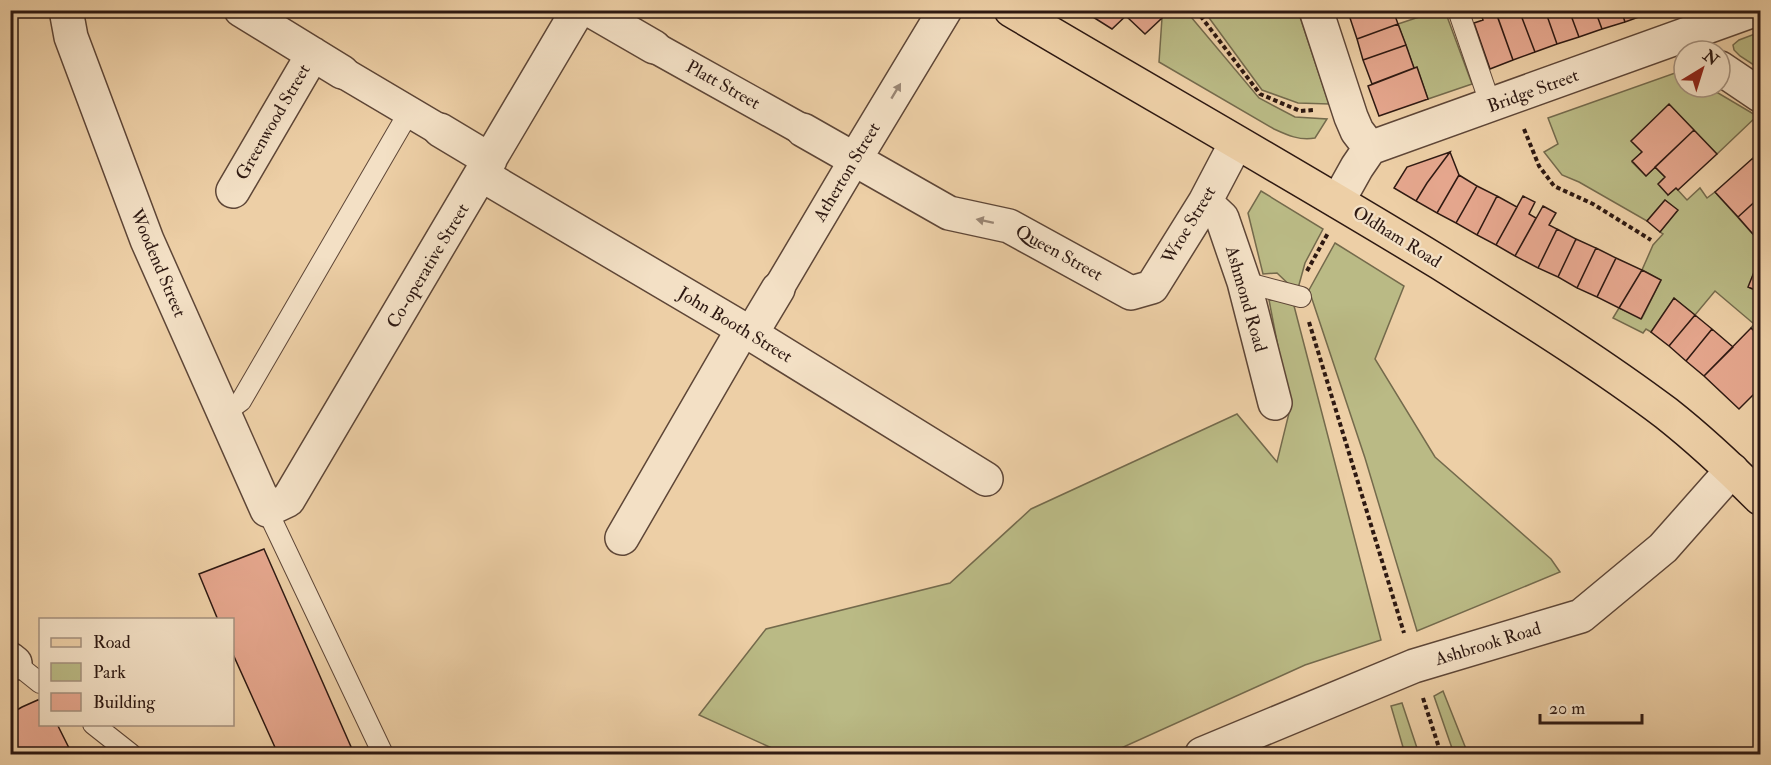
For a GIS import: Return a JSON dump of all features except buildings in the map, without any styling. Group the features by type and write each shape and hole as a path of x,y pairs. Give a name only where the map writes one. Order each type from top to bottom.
{"main road":[{"name":"Oldham Road","path":"1011,10 1338,201 1606,370 1667,414 1761,498"}],"street":[{"name":"Woodend Street","path":"66,10 70,38 147,240 267,510"},
{"name":"John Booth Street","path":"241,10 440,130 486,168 986,479"},
{"name":"Co-operative Street","path":"267,510 288,500 578,10"},
{"name":"Platt Street","path":"590,10 855,159"},
{"name":"Atherton Street","path":"622,538 945,10"},
{"path":"1316,10 1357,131 1370,148 1338,201"},
{"name":"Bridge Street","path":"1703,39 1754,10"},
{"name":"Bridge Street","path":"1370,148 1491,106 1672,50"},
{"name":"Greenwood Street","path":"233,191 313,54"},
{"path":"1732,76 1761,95"},
{"name":"Wroe Street","path":"1131,293 1152,287 1205,202 1236,143"},
{"name":"Queen Street","path":"855,159 949,213 1009,226 1131,293"},
{"name":"Ashmond Road","path":"1205,202 1222,218 1244,282 1275,403"},
{"name":"Ashbrook Road","path":"1202,754 1414,666 1581,616 1663,548 1732,470"}],"lane":[{"path":"1458,10 1491,106"},
{"path":"223,414 241,401 410,112"},
{"path":"1244,282 1302,297"},
{"path":"267,510 383,754"},
{"path":"13,661 39,682"},
{"path":"96,726 131,754"}],"path":[{"path":"1196,10 1260,94 1300,111 1336,109 1348,105"},
{"path":"1524,128 1539,166 1554,186 1569,195 1593,204 1651,240"},
{"path":"1338,201 1332,225 1307,271 1302,297 1407,640"},
{"path":"1421,688 1441,754"}],"green space":[{"path":"1158,11 1186,11 1259,98 1295,117 1327,119 1315,138 1299,138 1274,129 1159,62 1162,18"},
{"path":"1204,11 1298,11 1329,104 1298,103 1262,90"},
{"path":"1437,11 1445,11 1472,84 1428,99 1398,24"},
{"path":"1760,32 1760,69 1740,56 1734,50 1733,45 1739,40"},
{"path":"1672,74 1672,99 1728,99 1757,116 1717,154 1642,152 1632,162 1646,176 1655,167 1665,177 1668,195 1676,188 1687,200 1700,188 1707,198 1715,192 1759,241 1760,257 1749,287 1760,292 1760,337 1751,328 1754,324 1715,291 1695,315 1674,298 1651,332 1646,329 1643,333 1613,318 1619,308 1642,318 1661,280 1642,270 1653,245 1663,234 1660,232 1677,210 1665,200 1647,221 1579,182 1562,175 1544,152 1558,144 1548,118"},
{"path":"1261,191 1323,229 1305,263 1297,292 1277,273 1263,274 1248,213"},
{"path":"1335,243 1404,286 1375,359 1435,457 1551,559 1560,572 1417,631 1365,458 1309,290"},
{"path":"1269,300 1293,302 1381,640 1305,665 1108,754 785,754 699,715 766,629 950,583 1031,509 1237,414 1277,462 1290,409"},
{"path":"1443,691 1468,754 1454,754 1434,696"},
{"path":"1402,703 1419,754 1405,754 1391,706"}]}
